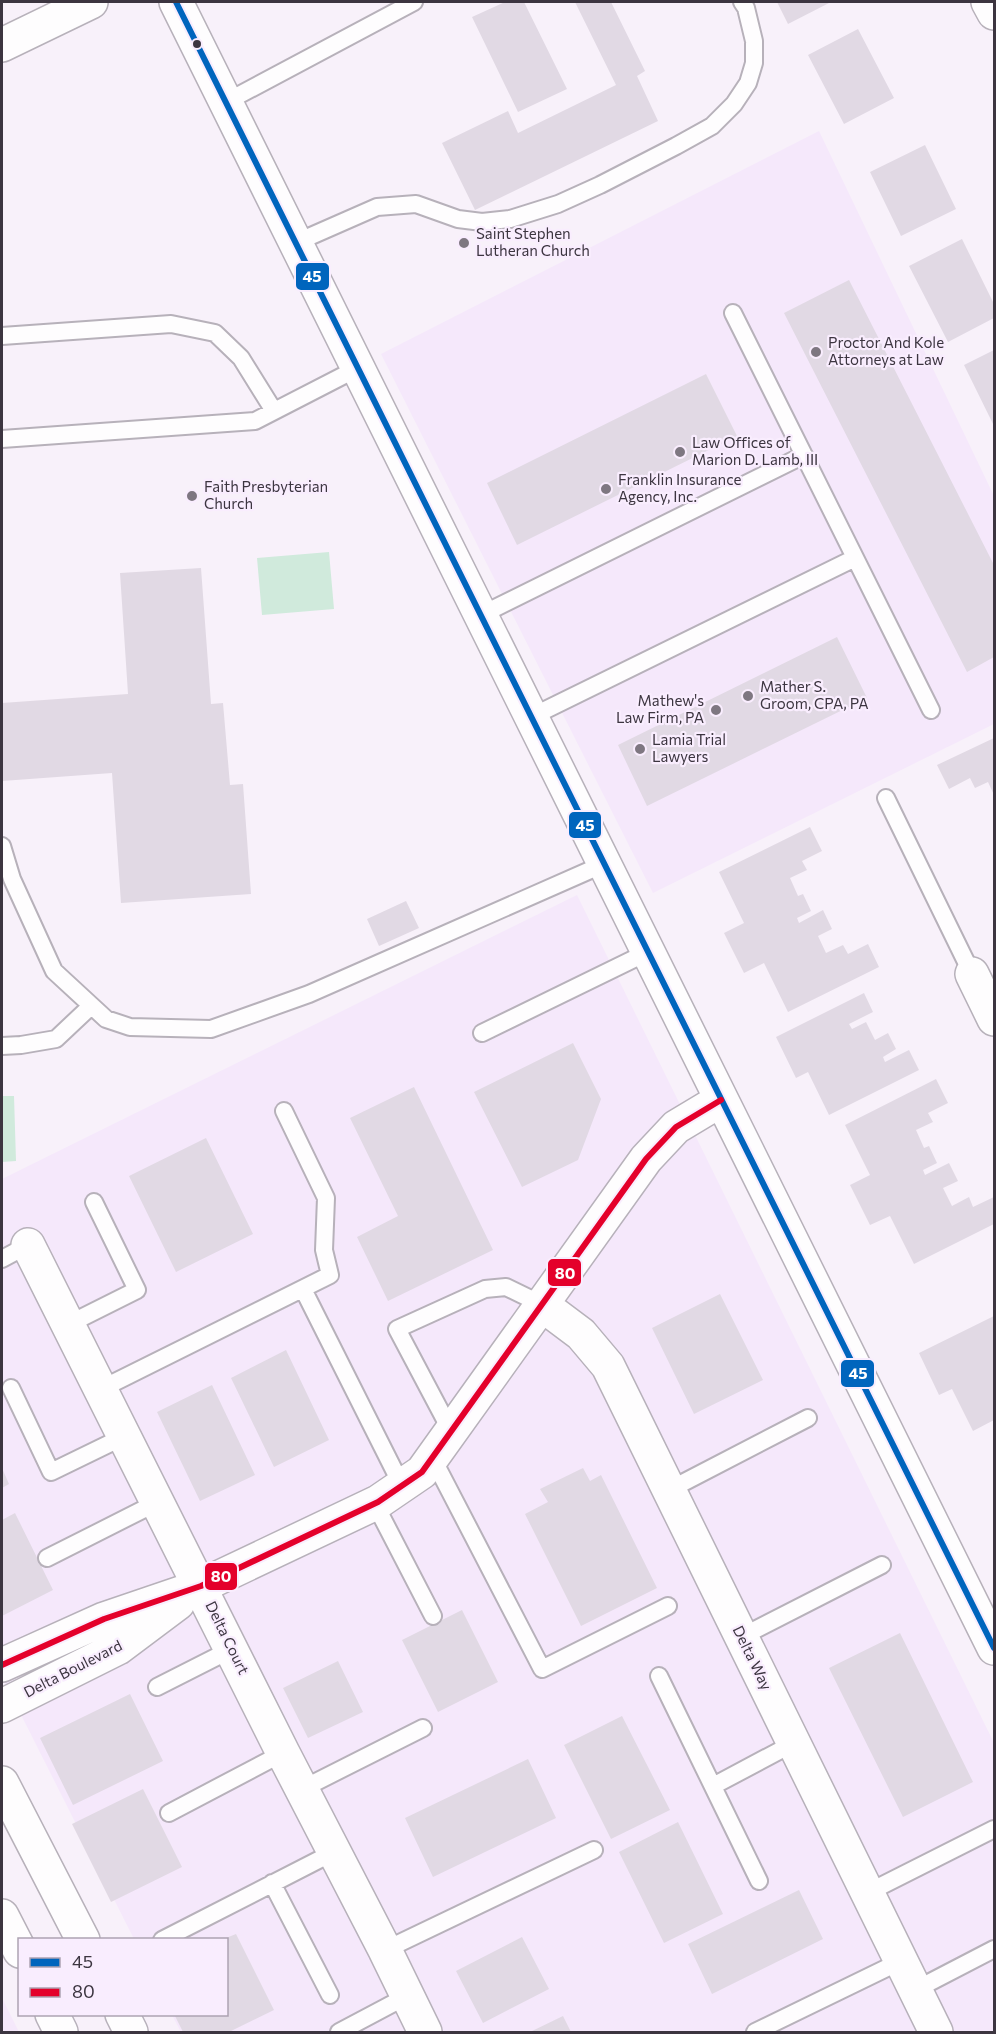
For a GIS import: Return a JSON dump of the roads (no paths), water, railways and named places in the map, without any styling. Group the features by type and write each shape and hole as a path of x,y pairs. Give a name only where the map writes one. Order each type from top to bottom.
{"street":[{"path":"2,45 91,2"},
{"path":"176,2 994,1648"},
{"path":"988,2 994,13"},
{"path":"972,974 994,1019"},
{"name":"Delta Boulevard","path":"2,1665 104,1618 201,1586 375,1504 422,1472 646,1159 676,1127 721,1100"},
{"name":"Delta Court","path":"15,1252 69,1324 425,2032"},
{"name":"Delta Way","path":"541,1304 581,1334 608,1366 936,2032"},
{"name":"Delta Boulevard","path":"2,1706 118,1648 201,1586"},
{"path":"2,1783 82,1938"},
{"path":"2,1916 18,1947"},
{"path":"53,2016 61,2032"},
{"path":"123,2016 131,2032"}],"lane":[{"path":"226,102 414,2"},
{"path":"296,243 377,207 416,204 458,219 482,222 510,219 569,199 676,146 712,126 734,104 748,83 754,63 754,41 746,8 742,2"},
{"path":"733,313 931,710"},
{"path":"2,336 171,324 215,333 241,358 274,411"},
{"path":"2,439 255,421 358,368"},
{"path":"481,615 804,455"},
{"path":"531,717 855,558"},
{"path":"886,798 972,974"},
{"path":"2,846 12,879 54,971 106,1019 130,1027 211,1029 309,994 604,864"},
{"path":"482,1033 648,952"},
{"path":"2,1046 21,1046 56,1040 92,1006"},
{"path":"101,1389 330,1275 324,1250 326,1198 284,1111"},
{"path":"69,1324 137,1290 94,1202"},
{"path":"541,1304 506,1287 485,1289 397,1329 441,1444 542,1669 668,1606"},
{"path":"303,1289 402,1486"},
{"path":"11,1388 51,1472 125,1436"},
{"path":"669,1490 808,1418"},
{"path":"47,1558 158,1502"},
{"path":"375,1504 433,1616"},
{"path":"741,1637 882,1565"},
{"path":"157,1687 232,1649"},
{"path":"659,1676 759,1881"},
{"path":"302,1789 423,1728"},
{"path":"713,1786 794,1743"},
{"path":"169,1813 283,1753"},
{"path":"867,1893 994,1829"},
{"path":"385,1950 594,1850"},
{"path":"166,1938 334,1852"},
{"path":"272,1883 330,1995"},
{"path":"915,1990 994,1949"},
{"path":"754,2032 901,1961"},
{"path":"339,2032 407,1996"}],"place":[{"name":"Saint Stephen Lutheran Church","path":"464,243"},
{"name":"Proctor And Kole Attorneys at Law","path":"816,352"},
{"name":"Law Offices of Marion D. Lamb, III","path":"680,452"},
{"name":"Franklin Insurance Agency, Inc.","path":"606,489"},
{"name":"Faith Presbyterian Church","path":"192,496"},
{"name":"Mather S. Groom, CPA, PA","path":"748,696"},
{"name":"Mathew's Law Firm, PA","path":"716,710"},
{"name":"Lamia Trial Lawyers","path":"640,749"}]}
